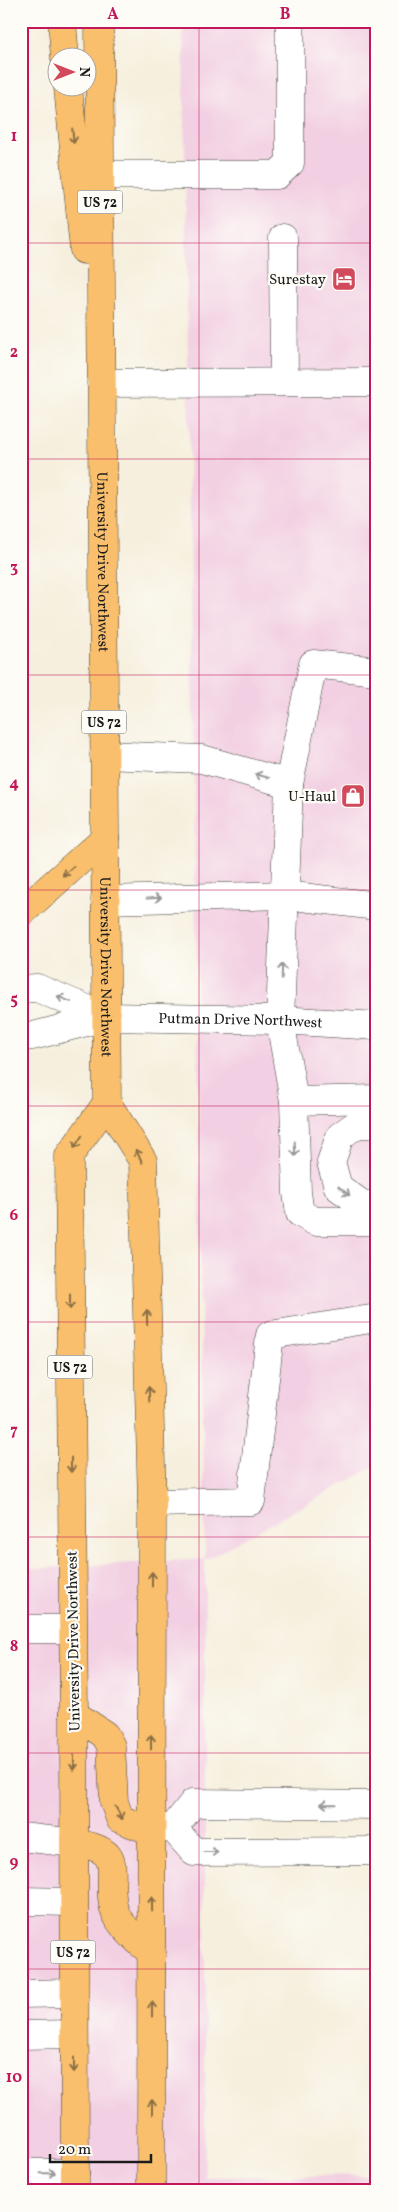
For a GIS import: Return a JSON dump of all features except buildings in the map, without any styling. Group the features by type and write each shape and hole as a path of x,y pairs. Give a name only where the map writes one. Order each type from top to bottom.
{"highway":[{"path":"62,21 65,48"},
{"name":"University Drive Northwest","path":"75,2182 73,1902 75,1843 69,1156 107,1103 99,21"},
{"path":"69,98 101,427"},
{"path":"21,913 104,838"},
{"path":"107,1103 143,1161 162,1828 152,1953 152,2191"},
{"path":"74,1714 104,1735 111,1746 114,1802 120,1819 140,1827 162,1828"},
{"path":"75,1843 93,1846 104,1851 111,1861 114,1909 136,1939 152,1953"}],"street":[{"path":"100,175 277,175 290,163 290,21"},
{"path":"283,238 284,382"},
{"path":"101,383 377,382"},
{"path":"377,671 313,664 289,784 280,1020 294,1101 297,1193 300,1214 314,1221 377,1221"},
{"path":"104,755 202,759 289,784"},
{"path":"105,900 285,895 377,906"},
{"path":"21,989 37,988 106,1017"},
{"path":"21,1036 33,1036 106,1017"},
{"name":"Putman Drive Northwest","path":"106,1017 280,1020 377,1026"},
{"path":"294,1101 377,1099"},
{"path":"377,1124 357,1124 340,1136 331,1162 338,1188 363,1205 377,1204"},
{"path":"152,1503 251,1501 270,1335 377,1318"},
{"path":"21,1629 72,1629"},
{"path":"377,1804 193,1803 162,1828 194,1852 377,1851"},
{"path":"21,1837 75,1843"},
{"path":"21,1902 73,1902"},
{"path":"21,1994 74,1993"},
{"path":"21,2035 74,2034"},
{"path":"21,2173 75,2182"}],"shaded area":[{"path":"183,21 377,21 377,1465 205,1560 205,2177 377,2175 377,2191 21,2191 21,1569 205,1559"}],"place":[{"name":"Surestay","path":"344,279"},
{"name":"U-Haul","path":"353,796"}]}
